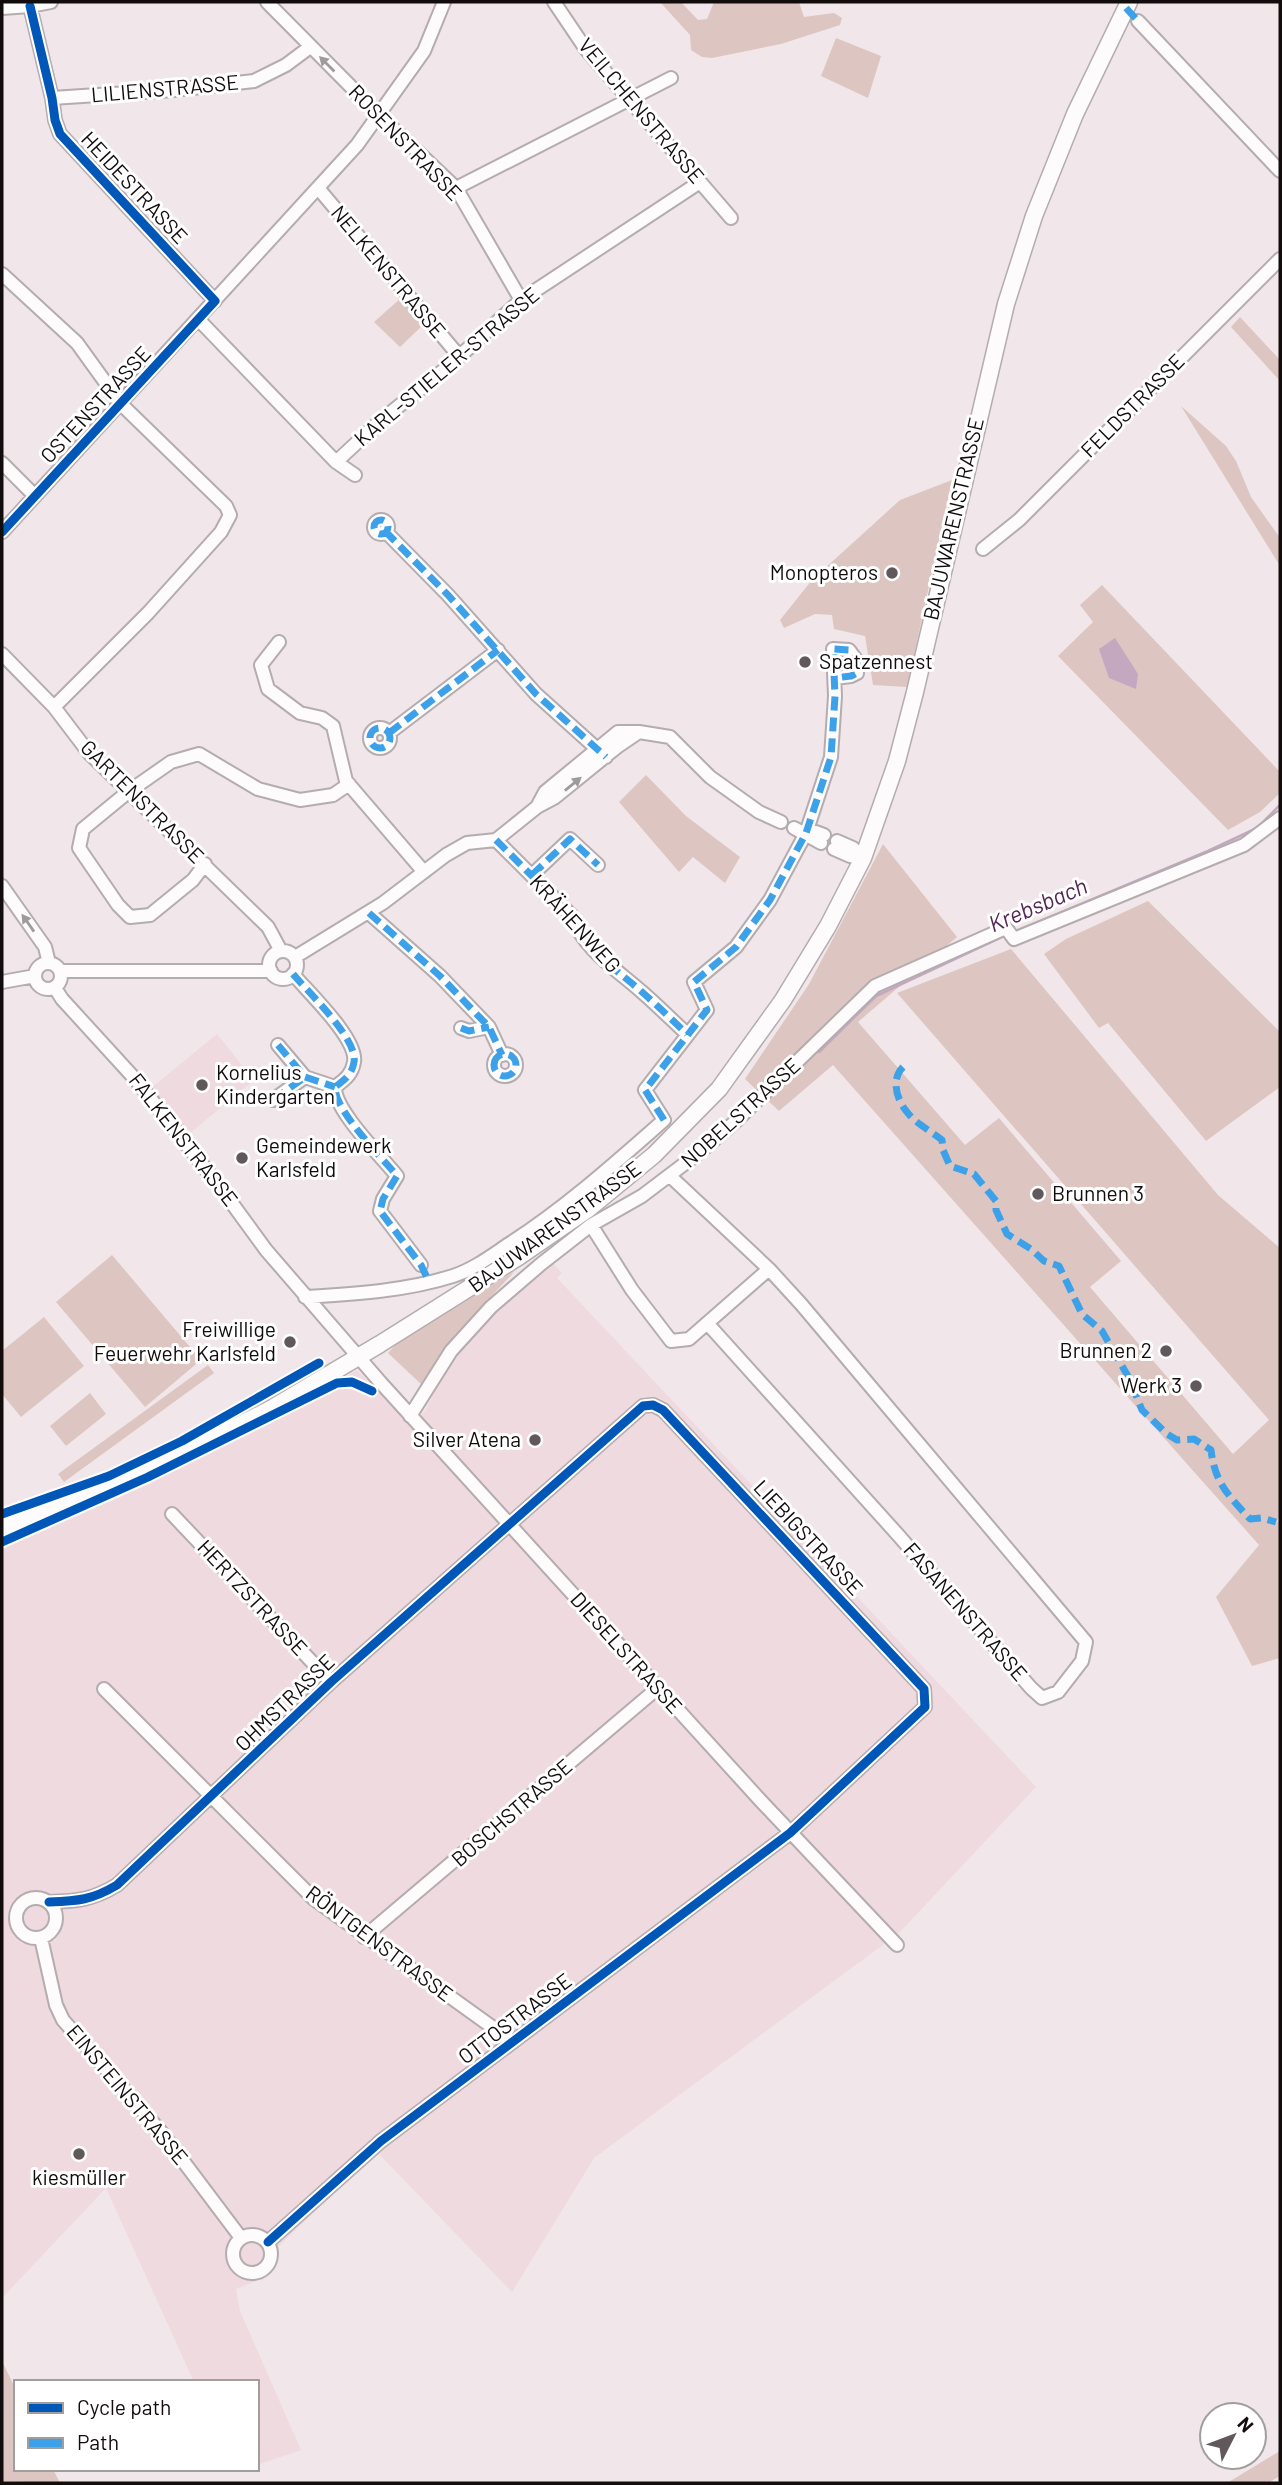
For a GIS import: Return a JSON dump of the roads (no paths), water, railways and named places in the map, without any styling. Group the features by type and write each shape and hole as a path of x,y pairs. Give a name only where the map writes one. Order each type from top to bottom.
{"main road":[{"name":"BAJUWARENSTRASSE","path":"2,1527 71,1504 149,1472 274,1407 359,1357 520,1256 587,1210 654,1156 719,1088 783,1000 828,926 863,858 897,761 915,692 1006,304 1034,216 1075,114 1129,2"}],"street":[{"path":"2,8 51,2"},
{"name":"ROSENSTRASSE","path":"267,2 456,188 521,300"},
{"name":"OSTENSTRASSE","path":"2,532 357,145 424,51 444,2"},
{"name":"VEILCHENSTRASSE","path":"554,2 585,48 731,218"},
{"name":"HEIDESTRASSE","path":"30,6 60,134 215,301"},
{"path":"1138,21 1280,171"},
{"name":"LILIENSTRASSE","path":"52,98 174,90 254,81 286,65 310,47"},
{"path":"456,188 671,78"},
{"name":"KARL-STIELER-STRASSE","path":"336,462 521,300 700,182"},
{"name":"NELKENSTRASSE","path":"318,188 459,356"},
{"name":"FELDSTRASSE","path":"983,549 1019,520 1280,259"},
{"path":"2,274 77,343 121,404 226,506 230,515 221,532 148,613 54,707"},
{"path":"198,319 336,462 355,475"},
{"path":"2,463 35,496"},
{"path":"385,531 536,694 601,752"},
{"path":"279,642 261,665 268,689 300,713 321,718 333,726 346,781 424,872"},
{"path":"388,733 498,650"},
{"name":"GARTENSTRASSE","path":"2,654 54,707 89,753 268,927 281,951"},
{"path":"305,1297 359,1294 425,1273 455,1276 476,1266 587,1189 664,1120 645,1090 707,1010 694,982 736,947 770,900 831,757 835,678"},
{"path":"295,957 369,913 446,855 467,843 496,840 537,807 554,798 618,732 670,737 710,777 759,812 781,822"},
{"path":"205,864 193,880 150,915 130,916 118,905 79,848 83,829 128,792 171,762 200,754 258,789 300,800 333,796 349,784"},
{"name":"NOBELSTRASSE","path":"410,1416 451,1351 471,1327 514,1286 591,1225 642,1196 670,1176 736,1121 875,986 953,949 1006,928 1014,939 1244,845 1280,818"},
{"path":"800,830 816,832 822,839"},
{"path":"532,875 570,839 598,865"},
{"name":"KRÄHENWEG","path":"496,840 571,915 577,930 606,964 641,990 687,1034"},
{"path":"835,845 853,848 863,858"},
{"path":"2,886 45,947 49,963"},
{"path":"369,913 440,976 489,1027 502,1055"},
{"path":"61,971 60,983 55,988 49,990 37,984 35,976 38,967 49,963 61,971 271,971 281,978 293,974 297,966 295,957 289,952 281,951 271,958 271,971"},
{"path":"293,974 351,1044 354,1061 349,1076 335,1087"},
{"path":"2,982 35,976"},
{"name":"FALKENSTRASSE","path":"55,988 136,1080 266,1251 359,1357"},
{"path":"461,1028 469,1031 489,1027"},
{"path":"278,1045 305,1077 335,1087"},
{"path":"273,1100 305,1077"},
{"path":"335,1087 335,1098 345,1114 397,1176 383,1199 380,1210 425,1273"},
{"name":"FASANENSTRASSE","path":"670,1176 769,1269 1086,1642 1082,1661 1058,1692 1042,1698 1031,1688 708,1323"},
{"path":"591,1225 632,1290 671,1341 689,1339 769,1269"},
{"name":"DIESELSTRASSE","path":"359,1357 670,1702 897,1945"},
{"name":"LIEBIGSTRASSE","path":"509,1525 643,1406 653,1405 663,1410 698,1446 916,1679 924,1689 925,1707 790,1833"},
{"name":"HERTZSTRASSE","path":"172,1514 331,1682"},
{"name":"OHMSTRASSE","path":"83,1901 97,1897 117,1885 331,1682 509,1525"},
{"name":"BOSCHSTRASSE","path":"364,1937 659,1687"},
{"name":"RÖNTGENSTRASSE","path":"104,1689 314,1899 513,2042"},
{"name":"OTTOSTRASSE","path":"268,2242 382,2141 790,1833"},
{"path":"49,1902 57,1920 49,1935 32,1939 24,1935 15,1920 16,1911 24,1901 39,1898 49,1902 83,1901"},
{"path":"57,1920 83,1901"},
{"path":"2,1923 15,1920"},
{"name":"EINSTEINSTRASSE","path":"41,1938 56,2005 63,2020 162,2133 241,2238"},
{"path":"250,2234 257,2235 268,2242 271,2247 271,2260 263,2270 251,2273 239,2268 233,2257 235,2245 241,2238 250,2234"}],"waterway":[{"name":"Krebsbach","path":"1016,931 1257,828 1280,805"},
{"name":"Krebsbach","path":"819,1052 876,996 1006,935"}],"place":[{"name":"Monopteros","path":"892,573"},
{"name":"Spatzennest","path":"805,662"},
{"name":"Kornelius Kindergarten","path":"202,1085"},
{"name":"Gemeindewerk Karlsfeld","path":"242,1158"},
{"name":"Brunnen 3","path":"1038,1194"},
{"name":"Freiwillige Feuerwehr Karlsfeld","path":"290,1342"},
{"name":"Brunnen 2","path":"1166,1351"},
{"name":"Werk 3","path":"1196,1386"},
{"name":"Silver Atena","path":"535,1440"},
{"name":"kiesmüller","path":"79,2154"}]}
